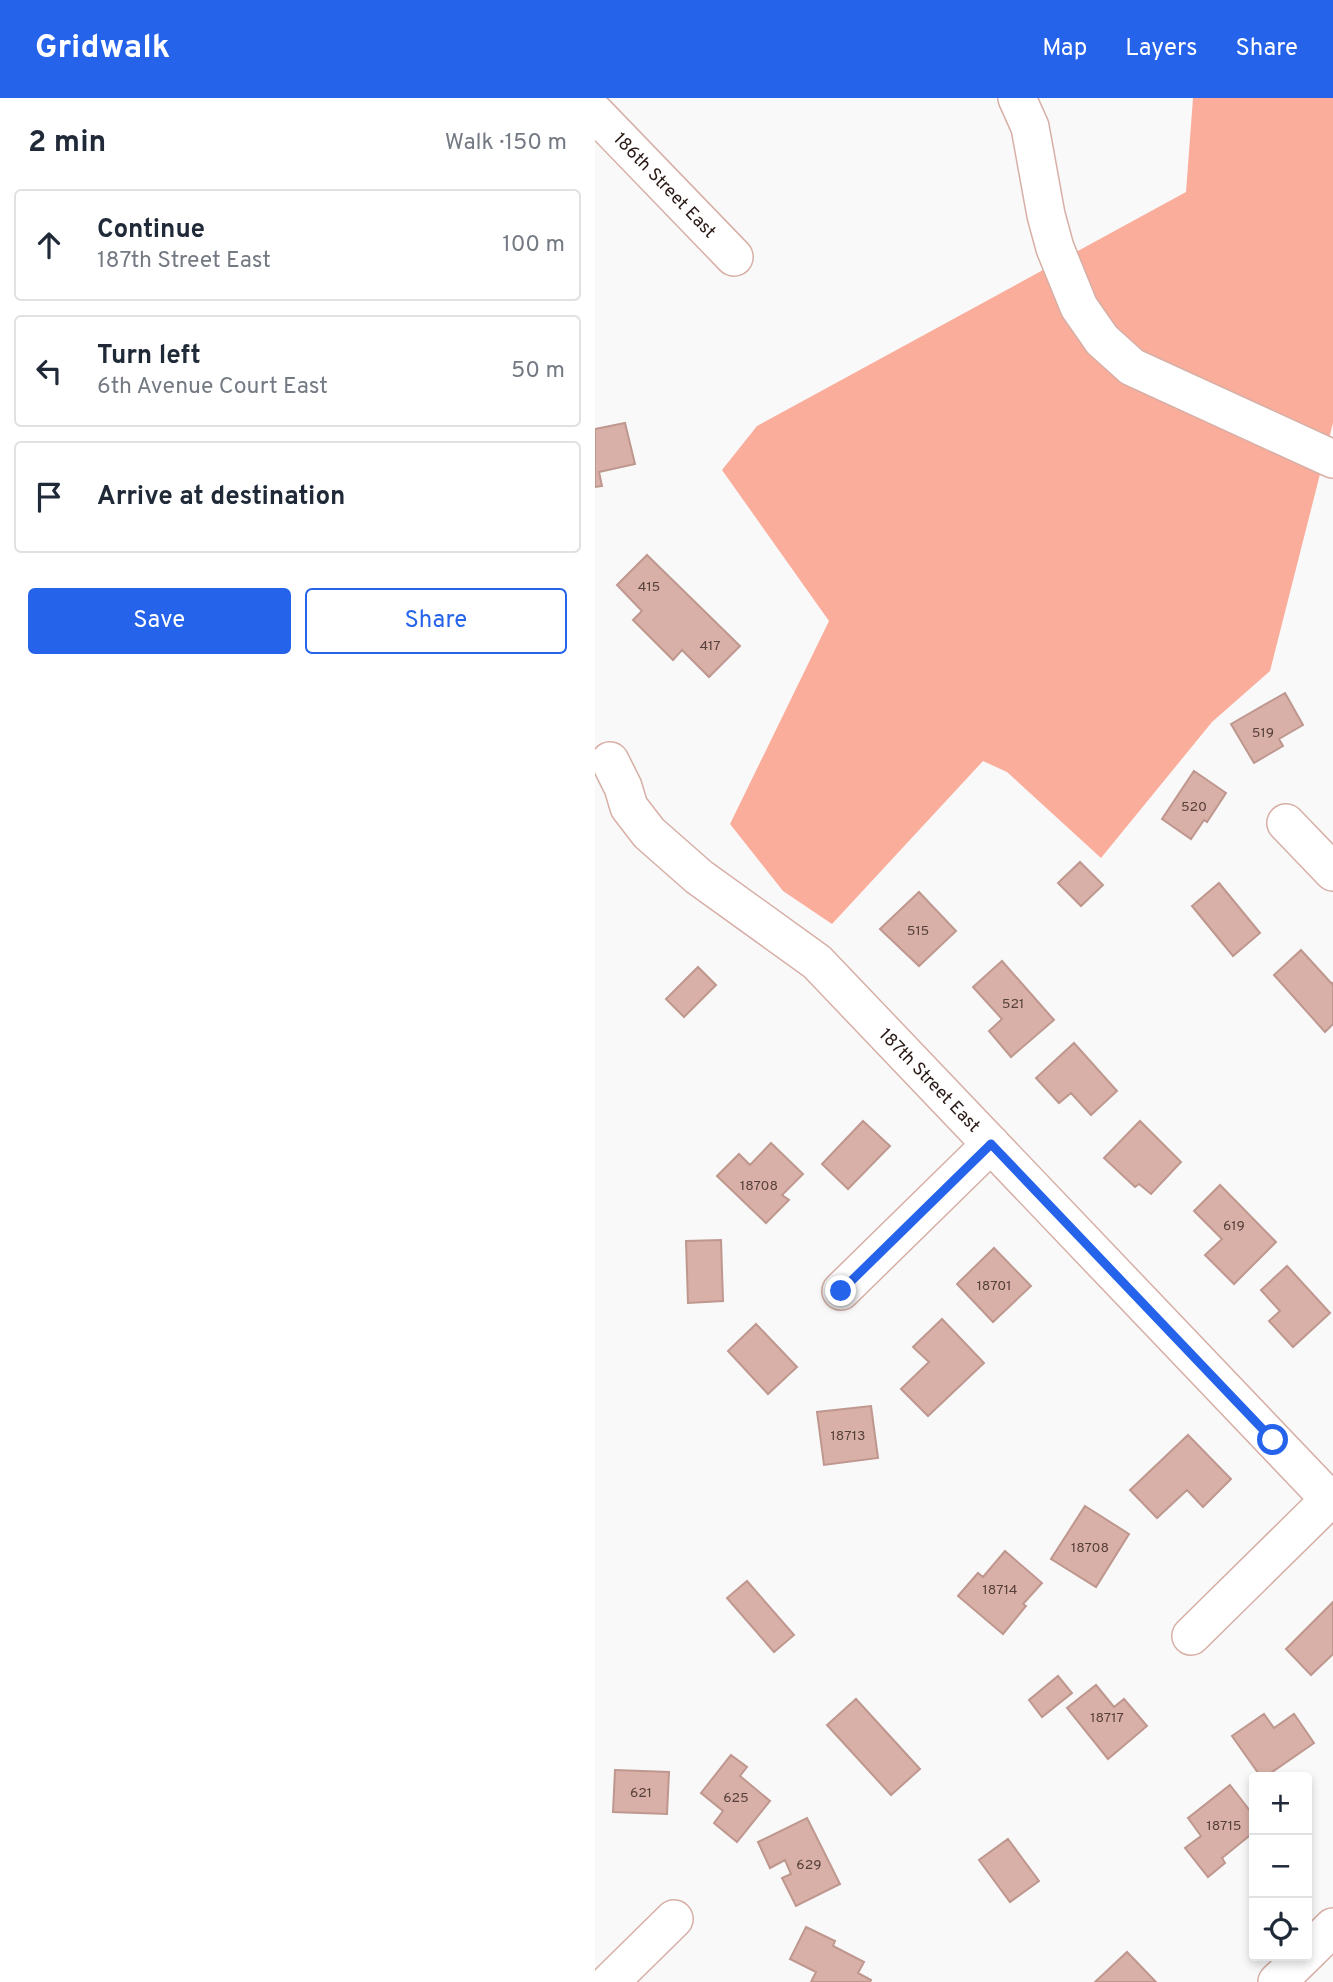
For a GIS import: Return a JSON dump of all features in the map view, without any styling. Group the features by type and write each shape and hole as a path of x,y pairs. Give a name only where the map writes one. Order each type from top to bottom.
{"street":[{"path":"1017,98 1030,127 1046,215 1055,248 1079,307 1102,340 1132,367 1333,459"},
{"name":"186th Street East","path":"595,113 734,257"},
{"name":"187th Street East","path":"610,761 629,807 649,833 699,877 817,962 1331,1502"},
{"path":"1286,823 1333,872"},
{"path":"841,1291 991,1144"},
{"path":"1191,1636 1331,1502"},
{"path":"610,1982 674,1919"},
{"path":"1312,1947 1333,1927"},
{"path":"1277,1982 1298,1961"}],"shaded area":[{"path":"1193,98 1333,98 1333,423 1270,671 1212,722 1101,858 1007,772 983,761 832,924 783,891 730,824 829,621 722,470 757,426 1186,192"}],"building":[{"path":"625,423 635,464 599,472 602,486 595,487 595,429"},
{"path":"647,555 740,646 709,677 682,650 673,660 633,620 642,611 617,585"},
{"path":"1285,693 1303,725 1279,739 1283,746 1254,763 1231,724"},
{"path":"1194,771 1226,793 1207,822 1204,820 1191,839 1162,819"},
{"path":"1080,862 1103,885 1081,906 1058,883"},
{"path":"1219,883 1260,933 1233,956 1192,906"},
{"path":"919,892 956,931 919,966 880,929"},
{"path":"1301,950 1333,983 1333,1024 1325,1032 1274,975"},
{"path":"1002,961 1054,1020 1011,1057 989,1031 1002,1019 973,987"},
{"path":"698,967 716,985 684,1017 666,999"},
{"path":"1074,1043 1117,1091 1091,1115 1071,1093 1059,1103 1036,1078"},
{"path":"863,1121 890,1146 848,1189 822,1164"},
{"path":"1140,1121 1181,1162 1151,1194 1139,1184 1135,1187 1104,1158"},
{"path":"771,1143 803,1174 782,1195 789,1200 766,1223 717,1176 739,1154 750,1165"},
{"path":"1220,1185 1276,1242 1234,1284 1205,1255 1222,1239 1194,1211"},
{"path":"721,1240 723,1301 688,1303 686,1241"},
{"path":"994,1248 1031,1286 993,1322 957,1284"},
{"path":"1287,1266 1330,1313 1293,1347 1269,1321 1280,1311 1261,1290"},
{"path":"942,1319 984,1363 928,1416 901,1389 929,1362 913,1347"},
{"path":"756,1324 797,1367 768,1394 728,1351"},
{"path":"871,1406 878,1458 824,1465 817,1412"},
{"path":"1188,1435 1231,1479 1203,1507 1187,1490 1157,1518 1130,1490"},
{"path":"1085,1506 1129,1534 1096,1587 1051,1559"},
{"path":"1005,1551 1042,1583 1023,1604 1026,1606 1003,1634 958,1596 978,1573 983,1577"},
{"path":"747,1581 794,1635 774,1652 727,1598"},
{"path":"1333,1602 1333,1654 1311,1675 1286,1649"},
{"path":"1058,1676 1072,1693 1042,1717 1029,1700"},
{"path":"1096,1685 1114,1707 1124,1699 1147,1726 1108,1759 1067,1708"},
{"path":"856,1699 920,1769 891,1795 827,1725"},
{"path":"1264,1714 1274,1728 1294,1714 1314,1743 1272,1772 1257,1772 1232,1736"},
{"path":"731,1755 747,1767 740,1776 770,1801 737,1842 714,1823 723,1811 701,1793"},
{"path":"615,1770 669,1772 667,1814 613,1812"},
{"path":"1230,1785 1249,1810 1249,1836 1222,1858 1225,1863 1208,1877 1185,1848 1201,1836 1188,1818"},
{"path":"807,1818 840,1884 796,1906 782,1878 791,1874 785,1860 770,1868 758,1842"},
{"path":"1008,1839 1039,1881 1010,1902 979,1860"},
{"path":"806,1927 835,1941 833,1946 864,1962 858,1973 871,1980 870,1982 811,1982 816,1972 790,1959"},
{"path":"1127,1952 1156,1982 1095,1982"}],"route":[{"path":"841,1291 991,1144 1273,1440"}]}
